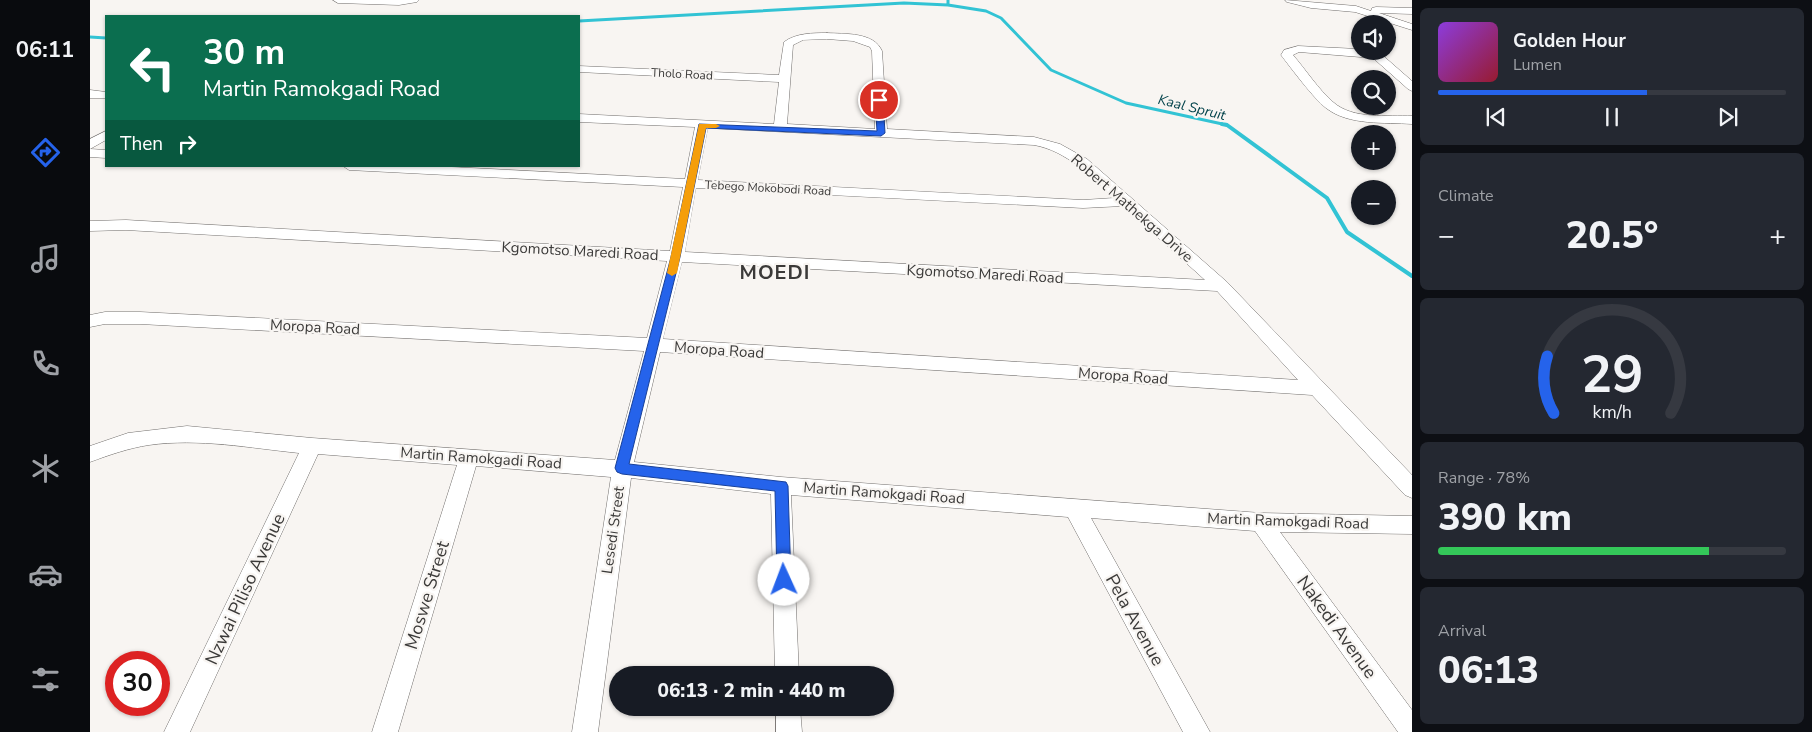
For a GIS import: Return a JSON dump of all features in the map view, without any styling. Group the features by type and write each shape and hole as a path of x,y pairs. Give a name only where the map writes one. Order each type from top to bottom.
{"street":[{"path":"338,0 399,2 414,0"},
{"path":"1290,0 1311,5 1412,11"},
{"path":"1356,9 1412,27"},
{"path":"780,129 788,44 795,38 805,36 854,38 872,43 877,51 881,133"},
{"path":"1412,87 1382,58 1369,53 1298,49 1288,52 1287,55 1329,105 1336,110 1361,117 1412,120"},
{"name":"Tholo Road","path":"580,69 784,79"},
{"path":"90,94 105,95"},
{"name":"Robert Mathekga Drive","path":"580,118 1044,143 1076,157 1221,286 1412,488"},
{"name":"Lesedi Street","path":"585,732 622,468 676,257 702,125"},
{"path":"90,145 105,136"},
{"path":"90,153 105,154"},
{"name":"Tebego Mokobodi Road","path":"368,167 1090,204 1128,202"},
{"name":"Kgomotso Maredi Road","path":"90,226 126,225 1221,286"},
{"name":"Moropa Road","path":"90,321 105,318 140,318 653,345 1318,388"},
{"name":"Martin Ramokgadi Road","path":"90,454 128,441 188,434 312,446 622,468 781,486 1261,522 1412,525"},
{"name":"Nzwai Piliso Avenue","path":"177,732 312,446"},
{"name":"Moswe Street","path":"385,732 469,458"},
{"path":"781,486 787,666"},
{"name":"Pela Avenue","path":"1074,507 1196,732"},
{"name":"Nakedi Avenue","path":"1261,522 1412,731"},
{"path":"788,716 789,732"}],"waterway":[{"name":"Kaal Spruit","path":"948,0 948,5"},
{"path":"580,21 904,3 948,5"},
{"name":"Kaal Spruit","path":"948,5 986,11 1001,18 1051,70 1126,103 1227,125"},
{"path":"90,37 105,38"},
{"name":"Kaal Spruit","path":"1222,124 1227,125"},
{"name":"Kaal Spruit","path":"1227,125 1327,198 1347,232 1412,276"}],"slow traffic":[{"path":"672,273 702,125 716,126"}],"district":[{"name":"MOEDI","path":"775,272"}],"route":[{"path":"784,580 781,486 622,468 676,257 702,125 881,133 879,100"}]}
